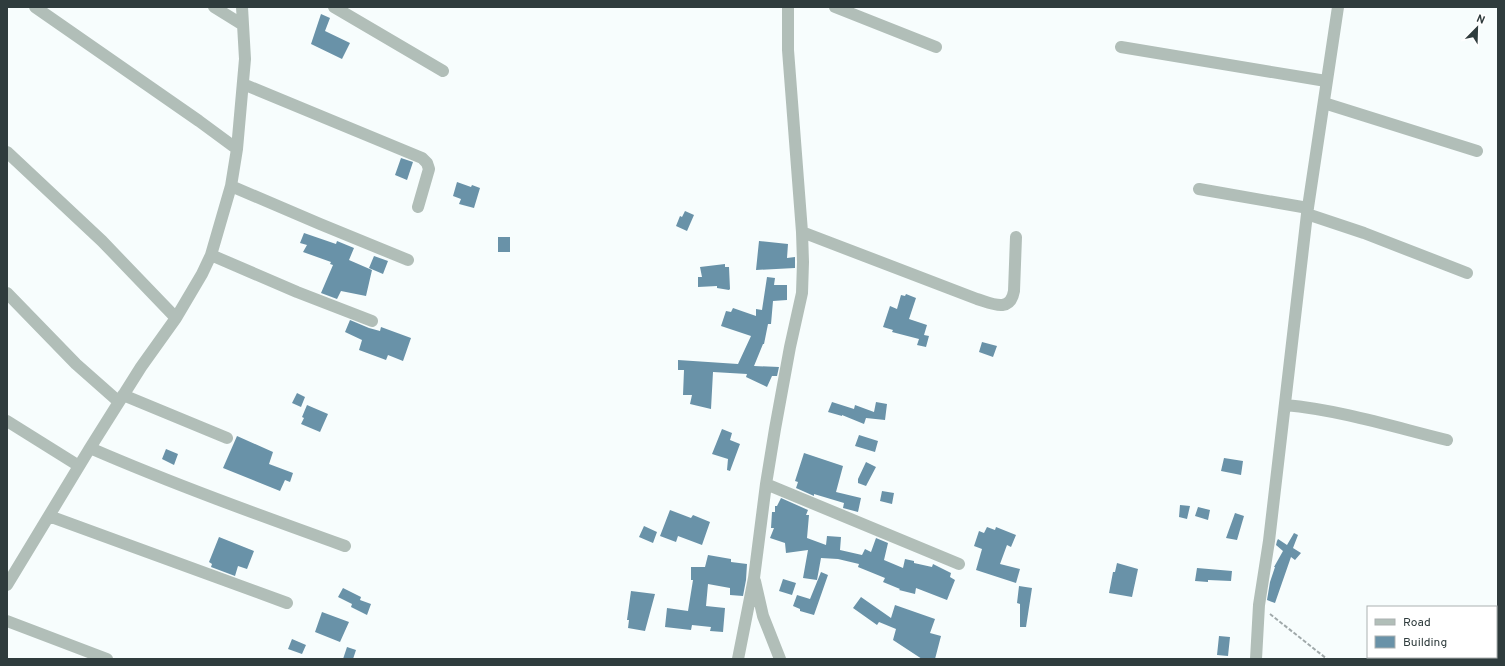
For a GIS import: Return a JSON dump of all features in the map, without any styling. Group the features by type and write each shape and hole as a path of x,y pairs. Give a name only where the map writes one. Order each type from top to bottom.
{"street":[{"path":"35,7 237,149"},
{"path":"214,7 243,25"},
{"path":"7,586 78,466 176,318 202,274 211,255 231,186 237,149 245,59 242,7"},
{"path":"334,7 443,71"},
{"path":"738,659 754,578 766,484 790,347 802,293 802,232 788,56 788,7"},
{"path":"835,7 936,47"},
{"path":"1256,659 1259,605 1269,541 1307,211 1338,7"},
{"path":"1121,47 1326,81"},
{"path":"243,84 422,158 427,163 429,169 418,208"},
{"path":"1324,103 1477,151"},
{"path":"7,152 102,241 176,318"},
{"path":"231,186 408,260"},
{"path":"1199,189 1307,211 1467,273"},
{"path":"802,232 977,299 1000,306 1009,303 1013,298 1016,237"},
{"path":"211,255 296,292 372,321"},
{"path":"7,293 76,364 121,399 227,438"},
{"path":"1285,405 1305,407 1353,416 1447,440"},
{"path":"7,421 78,466"},
{"path":"90,448 141,470 221,501 345,546"},
{"path":"766,484 959,564"},
{"path":"49,516 288,603"},
{"path":"754,578 763,616 780,659"},
{"path":"7,621 107,659"}],"path":[{"path":"1259,605 1327,659"}],"building":[{"path":"321,14 330,18 325,31 350,43 342,59 311,44"},
{"path":"401,158 413,162 407,180 395,175"},
{"path":"457,182 471,187 472,185 480,188 474,208 459,204 461,199 453,196"},
{"path":"685,211 694,215 687,231 676,226 680,216 682,217"},
{"path":"304,233 336,244 337,241 354,248 349,260 372,270 366,296 341,291 337,299 321,293 333,265 330,264 331,262 303,252 307,245 300,243"},
{"path":"498,237 510,237 510,252 498,252"},
{"path":"759,241 788,244 787,258 795,257 795,268 756,270"},
{"path":"374,256 388,261 383,274 369,268"},
{"path":"725,264 725,267 729,267 729,290 717,288 717,286 698,287 698,277 702,277 700,267"},
{"path":"767,277 775,278 774,285 787,285 787,300 773,301 771,324 768,324 764,344 754,366 779,367 777,376 772,376 767,387 746,377 747,374 713,372 711,409 690,404 692,395 683,395 684,370 678,370 678,360 738,364 751,336 721,326 726,311 731,312 733,308 756,316 756,309 762,310"},
{"path":"906,294 916,298 909,319 927,325 924,335 929,336 926,347 917,345 919,339 892,332 893,330 883,327 890,306 897,309 901,295 905,296"},
{"path":"350,320 369,328 380,331 381,327 411,338 403,361 388,355 386,360 359,350 362,340 345,332"},
{"path":"982,342 997,346 993,357 979,352"},
{"path":"297,393 305,397 301,407 292,403"},
{"path":"832,402 854,409 855,405 874,412 876,402 887,404 885,420 866,418 864,424 842,415 828,412"},
{"path":"307,405 328,414 320,432 301,424"},
{"path":"722,429 732,433 730,440 740,444 730,471 727,470 728,459 712,454"},
{"path":"859,435 878,441 875,452 855,446"},
{"path":"237,436 273,452 269,464 293,473 290,482 285,480 280,491 223,468"},
{"path":"166,449 178,454 174,465 162,459"},
{"path":"804,453 843,466 836,492 861,498 858,512 843,508 844,503 814,494 814,496 796,488 798,482 795,481"},
{"path":"1224,458 1243,461 1241,475 1221,471"},
{"path":"866,462 876,467 866,486 858,483 858,479"},
{"path":"882,491 894,493 892,504 880,501"},
{"path":"781,498 808,510 806,515 809,515 807,538 826,545 827,536 841,537 840,550 862,555 865,549 871,552 876,538 888,543 884,560 903,568 905,559 914,561 914,563 932,567 933,564 951,573 950,577 955,580 947,600 916,588 915,594 899,590 900,589 883,582 885,578 858,567 859,564 838,559 821,558 817,580 803,578 808,550 786,553 785,543 770,538 774,528 771,528 772,512 775,512 775,506 777,506"},
{"path":"1180,505 1190,506 1187,519 1179,517"},
{"path":"1198,507 1210,510 1208,520 1195,516"},
{"path":"670,510 691,518 693,515 710,522 702,545 678,536 676,542 660,536"},
{"path":"1235,513 1244,516 1237,540 1226,538"},
{"path":"644,526 657,532 653,543 639,537"},
{"path":"987,527 995,530 996,527 1016,535 1011,547 1007,545 1000,564 1020,569 1016,583 976,570 982,549 974,546 979,531 984,533"},
{"path":"1294,533 1298,535 1293,548 1301,553 1295,560 1291,557 1275,603 1267,600 1274,567 1283,551 1276,545 1277,541 1278,539 1287,545"},
{"path":"219,537 254,551 247,569 238,566 235,576 211,567 212,564 209,562"},
{"path":"708,555 731,559 731,562 747,564 743,596 730,595 730,588 708,584 706,606 725,608 723,632 710,631 711,627 692,625 691,630 665,627 667,608 688,611 693,580 691,580 691,567 705,567"},
{"path":"1117,563 1138,569 1132,597 1109,593 1113,572 1115,572"},
{"path":"1197,568 1232,571 1231,581 1195,581"},
{"path":"821,572 828,575 814,615 800,611 800,609 793,606 797,595 810,599"},
{"path":"783,579 796,583 792,595 779,591"},
{"path":"1019,586 1032,588 1026,627 1020,627 1020,604 1017,603"},
{"path":"343,588 361,597 360,600 371,604 367,615 351,607 352,604 338,597"},
{"path":"631,591 655,594 645,631 628,628 629,620 627,620"},
{"path":"861,597 891,618 895,605 935,619 930,633 941,636 935,659 922,659 893,640 896,629 879,622 877,625 853,608"},
{"path":"322,612 349,622 340,642 315,632"},
{"path":"1219,636 1230,637 1228,656 1217,655"},
{"path":"292,639 306,645 302,654 288,649"},
{"path":"347,647 356,650 353,659 343,659"}]}
